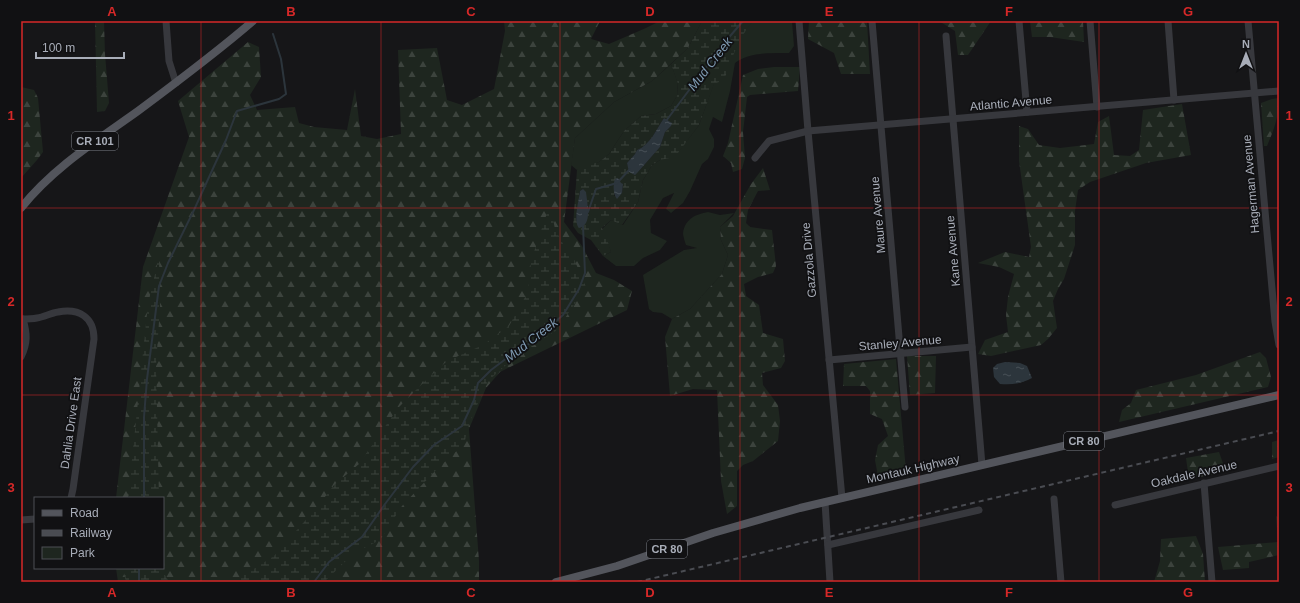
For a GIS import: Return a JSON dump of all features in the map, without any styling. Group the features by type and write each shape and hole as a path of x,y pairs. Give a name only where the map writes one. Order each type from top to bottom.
{"main road":[{"name":"CR 101","path":"21,208 41,186 69,160 176,83 253,21"},
{"name":"Montauk Highway","path":"556,582 623,564 748,522 825,502 1279,395"}],"street":[{"path":"166,21 170,65 176,83"},
{"name":"Gazzola Drive","path":"799,21 842,498"},
{"name":"Maure Avenue","path":"872,21 906,407"},
{"path":"1020,21 1027,112"},
{"path":"1090,21 1097,106"},
{"path":"1168,21 1174,100"},
{"name":"Hagerman Avenue","path":"1248,21 1279,346"},
{"name":"Kane Avenue","path":"946,36 982,465"},
{"name":"Atlantic Avenue","path":"755,158 769,141 808,131 1279,91"},
{"name":"Dahlia Drive East","path":"22,319 38,318 57,312 68,311 88,318 92,325 94,339 74,489 70,497"},
{"path":"21,357 27,340 27,334 22,319"},
{"name":"Stanley Avenue","path":"829,360 972,347"},
{"name":"Oakdale Avenue","path":"1115,505 1204,482 1279,466"},
{"path":"1204,482 1212,582"},
{"path":"1054,499 1061,582"},
{"path":"825,502 830,582"},
{"path":"828,545 979,510"},
{"path":"21,520 34,518"}],"green space":[{"path":"95,21 104,21 109,103 105,111 97,112"},
{"path":"504,21 600,21 591,39 609,44 660,21 702,21 688,48 652,81 614,102 575,138 564,222 582,246 596,273 614,280 632,291 627,310 500,372 486,388 469,429 479,561 479,582 118,582 116,569 164,569 164,497 116,497 143,267 189,137 178,101 248,42 259,47 261,77 250,95 257,110 295,107 299,123 314,127 347,130 355,89 361,136 377,139 401,134 398,50 437,48 447,100 462,105 494,89 505,31"},
{"path":"702,21 753,21 739,42 724,80 714,84 699,125 675,157 660,160 652,165 643,180 638,202 622,225 611,220 602,228 611,252 603,256 591,240 578,233 573,226 577,170 581,167 599,162 609,154 624,131 641,116 656,114 671,106 677,96 678,84 671,64 688,48","holes":["664,118 670,122 671,126 665,132 660,147 638,172 630,172 627,163 637,150 646,145","618,178 623,185 622,193 614,196","583,189 588,206 576,219 580,191"]},
{"path":"753,21 792,21 794,46 789,53 754,55 741,59 735,63 722,122 713,117 709,129 714,139 714,147 708,159 702,164 683,203 671,213 666,209 674,193 663,198 650,220 651,233 667,241 660,250 643,258 634,266 616,266 603,256 611,252 602,229 611,220 623,225 638,202 643,180 652,165 660,160 675,156 699,125 714,83 733,54 744,31"},
{"path":"809,21 867,21 870,74 841,74 834,53 808,39"},
{"path":"939,21 991,21 968,55 958,55 955,31"},
{"path":"1030,21 1083,21 1084,42 1050,37 1032,37"},
{"path":"671,64 678,83 677,96 671,106 656,114 641,116 624,131 609,154 599,162 577,170 571,165 575,138 614,102 652,81"},
{"path":"774,67 800,67 798,91 750,95 747,97 743,132 745,158 742,169 733,172 731,163 723,156 728,143 743,75 758,69"},
{"path":"21,87 34,90 38,98 43,152 21,178"},
{"path":"1279,98 1276,123 1267,146 1264,146 1261,103"},
{"path":"1182,104 1191,155 1146,163 1090,182 1078,190 1075,211 1075,245 1064,279 1053,301 1057,328 1041,345 991,356 978,354 985,340 1008,332 1006,315 1008,297 1014,274 999,267 978,263 1005,252 1029,257 1031,247 1019,161 1019,126 1028,129 1039,145 1060,148 1094,144 1098,122 1109,116 1114,155 1130,156 1139,150 1143,110"},
{"path":"763,168 770,190 758,191 748,210 746,223 750,227 772,230 776,266 773,273 758,277 744,284 746,296 759,305 763,333 783,339 785,361 781,368 762,373 763,385 778,405 780,421 778,441 753,461 743,465 737,471 737,506 727,514 721,481 717,390 693,389 670,396 665,337 672,319 690,309 722,274 728,255 721,240 720,227 733,216 751,184"},
{"path":"550,204 555,229 568,253 574,259 586,287 557,330 515,357 488,381 470,421 464,444 437,469 402,506 380,540 354,553 324,582 233,582 274,556 318,506 334,485 359,464 398,408 423,383 447,361 483,345 509,326 528,292 531,261"},
{"path":"708,212 720,215 734,213 720,227 721,240 728,255 722,274 690,309 672,319 662,313 653,312 649,309 643,275 684,250 697,248 686,245 683,234 684,228 686,224 695,216"},
{"path":"159,257 160,307 156,365 159,497 128,497 148,304"},
{"path":"1260,352 1266,358 1271,377 1268,387 1119,422 1122,410 1131,403 1136,390 1196,375"},
{"path":"907,356 936,356 935,393 910,395"},
{"path":"896,359 906,471 889,477 878,476 875,460 878,445 888,436 882,419 870,414 870,391 866,386 843,386 844,364"},
{"path":"1279,440 1279,457 1272,459 1272,442"},
{"path":"1219,452 1226,472 1189,479 1186,458"},
{"path":"1276,516 1279,518 1279,555 1249,562 1249,568 1223,570 1218,547 1278,542"},
{"path":"1196,536 1203,554 1205,582 1154,582 1160,561 1161,539"},
{"path":"164,562 165,575 169,582 126,582 123,569 164,569"}],"water":[{"path":"664,118 672,123 665,132 660,147 635,175 629,172 627,163 637,150 646,145"},
{"path":"618,178 623,184 622,193 617,199 614,192 614,186 615,179"},
{"path":"583,189 586,192 588,218 586,223 579,228 576,221 577,210 580,191"},
{"path":"1005,362 1020,363 1027,366 1032,378 1016,384 1000,384 994,377 993,368 997,364"}],"waterway":[{"name":"Mud Creek","path":"666,121 725,42 743,21"},
{"path":"144,497 144,417 147,379 159,286 168,263 226,140 237,111 279,99 286,94 281,59 273,34"},
{"name":"Mud Creek","path":"588,212 596,189 617,183 630,169"},
{"name":"Mud Creek","path":"314,582 329,562 362,537 413,467 434,445 462,426 474,400 478,383 491,370 532,342 563,315 579,289 585,273 583,226"},
{"path":"139,569 139,582"}],"railway":[{"path":"637,582 1279,431"}]}
